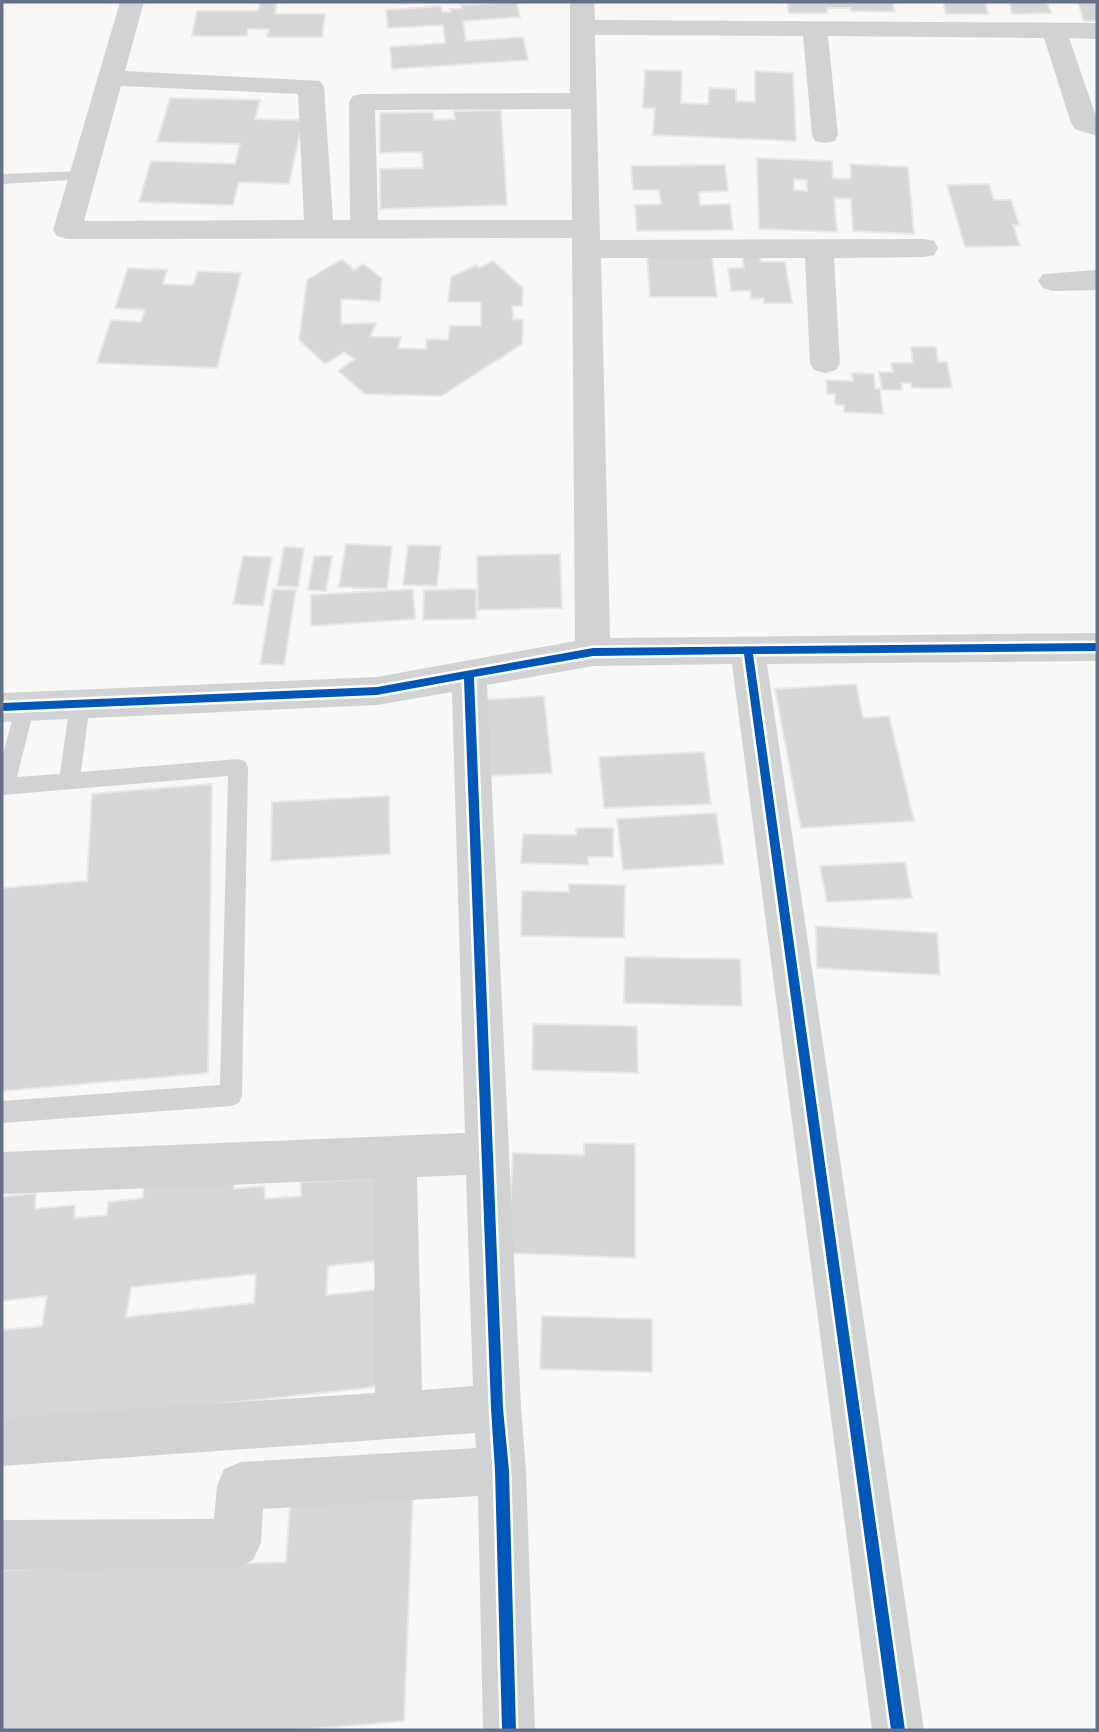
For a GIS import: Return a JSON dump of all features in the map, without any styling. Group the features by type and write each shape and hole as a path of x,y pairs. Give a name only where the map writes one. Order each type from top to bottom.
{"street":[{"path":"132,2 67,230 364,229 819,249 924,248"},
{"path":"736,2 751,28"},
{"path":"751,28 763,2"},
{"path":"1066,2 1075,30 1084,123 1097,128"},
{"path":"593,652 582,14 751,28 815,29 920,18 1075,30"},
{"path":"815,29 825,135"},
{"path":"111,78 311,86 319,229"},
{"path":"364,229 362,102 583,101"},
{"path":"819,249 825,362"},
{"path":"1053,281 1097,280"},
{"path":"13,706 377,691 593,652 1097,647"},
{"path":"748,651 898,1730"},
{"path":"470,674 497,1408 502,1471 509,1730"},
{"path":"2,1173 489,1153"},
{"path":"395,1156 400,1416"},
{"path":"2,1441 497,1408"},
{"path":"2,1545 236,1543 241,1486 502,1471"}],"lane":[{"path":"2,179 83,176"},
{"path":"68,782 80,703"},
{"path":"2,1112 231,1095 238,767 3,787 13,706"}],"building":[{"path":"260,2 277,2 275,14 325,14 322,37 267,37 269,29 248,29 247,36 192,36 197,11 258,11"},
{"path":"517,2 520,17 463,21 466,41 523,37 528,60 392,69 390,47 445,43 443,25 388,28 386,10 441,6 442,12 451,12 450,9 462,9 461,5"},
{"path":"787,2 893,2 895,12 827,8 827,13 789,13"},
{"path":"943,2 985,2 988,14 946,14"},
{"path":"1009,2 1047,2 1051,13 1012,14"},
{"path":"1078,2 1097,2 1097,21 1084,21"},
{"path":"645,70 682,71 681,103 708,104 709,88 736,89 736,101 755,102 755,71 793,73 796,141 653,135 655,108 643,108"},
{"path":"170,98 260,100 255,119 303,120 289,184 239,182 233,205 139,202 151,161 235,164 240,144 157,142"},
{"path":"501,110 507,205 380,209 380,169 423,168 422,152 380,153 380,113 433,112 434,120 455,119 454,111"},
{"path":"757,158 832,161 833,178 851,179 850,164 908,167 914,234 853,231 851,199 834,198 837,232 759,229","holes":["794,179 807,180 807,191 794,190"]},
{"path":"725,165 728,191 699,192 700,205 730,204 733,230 637,231 635,205 661,204 659,190 633,190 631,166"},
{"path":"989,184 994,200 1011,200 1019,225 1013,225 1020,246 965,247 947,185"},
{"path":"742,255 759,255 761,262 785,262 792,303 764,303 764,298 751,299 750,291 731,291 728,268 744,268"},
{"path":"647,256 712,256 717,297 650,297"},
{"path":"342,259 354,270 363,264 382,278 380,301 341,299 341,324 376,323 370,337 401,337 398,348 426,349 426,339 448,340 450,326 481,326 481,302 448,302 451,277 476,265 480,268 493,261 523,288 522,306 512,306 513,319 523,320 522,344 441,396 365,394 338,371 355,359 344,352 325,364 299,340 307,280"},
{"path":"128,268 167,270 163,284 184,285 193,285 198,271 241,273 217,368 97,363 111,320 141,322 145,310 115,308"},
{"path":"911,347 936,347 938,362 947,362 952,388 912,388 911,383 901,383 902,390 882,390 879,372 893,372 891,363 913,363"},
{"path":"852,373 874,374 875,389 880,389 883,414 844,412 844,405 835,405 835,394 827,394 826,380 853,381"},
{"path":"346,544 392,546 387,589 339,587"},
{"path":"408,545 441,546 437,586 403,585"},
{"path":"284,547 304,548 298,587 277,586"},
{"path":"560,554 562,608 478,610 477,556"},
{"path":"243,556 272,557 263,606 233,604"},
{"path":"314,556 332,556 326,591 308,590"},
{"path":"273,589 296,590 284,665 260,664"},
{"path":"413,589 415,619 311,626 311,595"},
{"path":"476,589 476,619 423,620 424,590"},
{"path":"856,684 863,718 889,716 914,821 801,828 775,689"},
{"path":"544,696 552,773 485,776 481,700"},
{"path":"704,752 711,804 604,808 599,757"},
{"path":"212,784 208,1073 2,1091 2,888 87,881 92,794"},
{"path":"389,796 390,854 271,861 272,802"},
{"path":"716,813 724,864 623,870 617,819"},
{"path":"576,828 613,828 613,857 588,857 588,865 521,863 523,834 576,835"},
{"path":"905,862 912,898 827,902 820,866"},
{"path":"569,884 625,885 624,938 521,936 522,891 569,892"},
{"path":"816,926 937,933 940,975 817,968"},
{"path":"625,957 740,959 742,1006 624,1003"},
{"path":"533,1024 637,1026 638,1073 532,1070"},
{"path":"584,1143 635,1144 635,1258 508,1253 513,1153 584,1155"},
{"path":"234,1173 234,1189 264,1186 265,1199 301,1196 301,1182 377,1178 388,1260 328,1266 326,1295 387,1289 391,1385 2,1428 2,1330 42,1326 47,1296 2,1301 2,1197 36,1193 35,1209 75,1205 74,1218 107,1215 108,1202 143,1198 144,1182","holes":["256,1274 254,1303 126,1317 131,1287"]},
{"path":"542,1316 652,1319 652,1372 540,1369"},
{"path":"291,1492 413,1492 404,1721 299,1730 2,1730 2,1570 286,1562"}],"cycle path":[{"path":"2,707 377,691 593,652 1097,647"},
{"path":"748,651 898,1730"},
{"path":"469,674 497,1408 502,1471 509,1730"}]}
